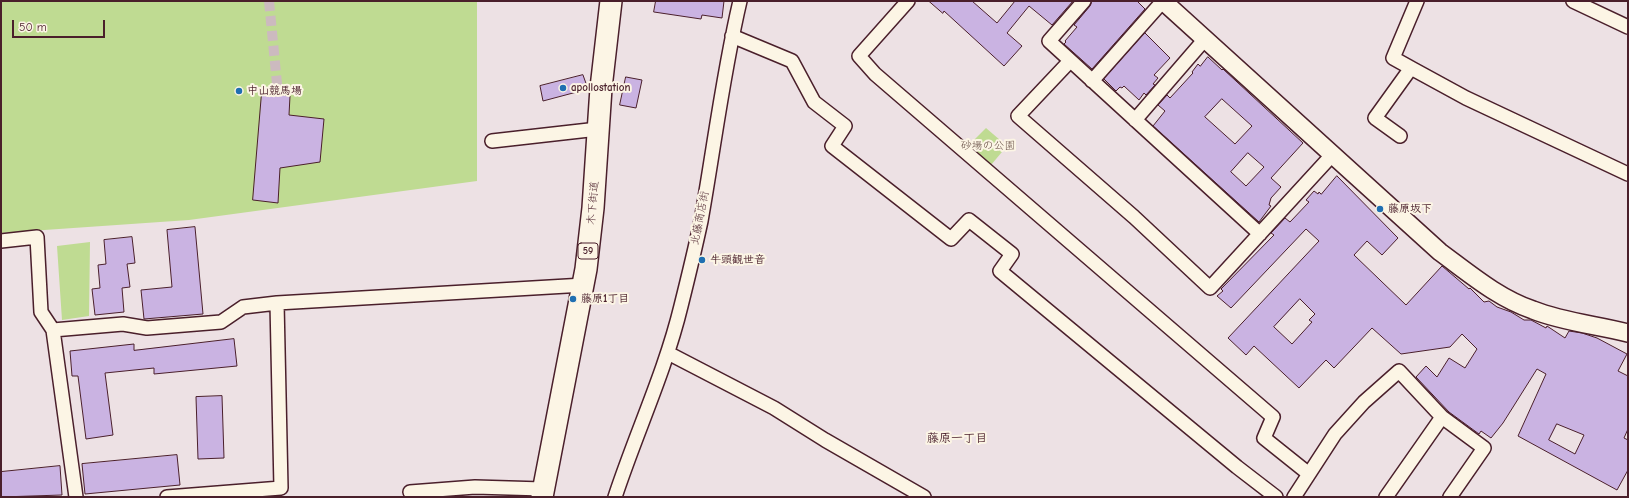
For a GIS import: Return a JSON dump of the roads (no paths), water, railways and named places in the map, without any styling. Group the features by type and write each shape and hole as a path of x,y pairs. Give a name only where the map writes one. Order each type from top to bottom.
{"main road":[{"name":"木下街道","path":"542,493 584,285 593,208 601,88 611,1"}],"street":[{"name":"北藤商店街","path":"615,497 632,446 668,353 700,223 732,36 740,1"},
{"path":"908,1 859,56 875,74 1273,416 1264,438 1309,474"},
{"path":"1084,1 1049,41 1260,234"},
{"path":"1092,81 1163,1 1440,252 1481,283 1505,298 1534,311 1628,334"},
{"path":"1417,1 1392,58 1466,98 1628,174"},
{"path":"1573,1 1628,27"},
{"path":"732,36 792,61 814,102 846,126 832,146 951,239 969,220 1012,254 1000,271 1237,467 1276,497"},
{"path":"1135,120 1205,39"},
{"path":"1070,61 1018,116 1134,217 1210,288 1333,154"},
{"path":"1400,136 1375,118 1411,68"},
{"path":"492,141 598,129"},
{"path":"1,241 37,237 41,312 54,330 76,497"},
{"path":"54,330 123,324 147,328 221,322 243,307 277,303 584,285"},
{"path":"167,497 281,488 277,303"},
{"path":"668,353 774,408 825,440 924,497"},
{"path":"1294,497 1335,434 1364,402 1399,371 1442,417 1484,448 1450,497"},
{"path":"1386,497 1442,417"},
{"path":"410,492 475,487 542,493"}],"tunnel":[{"path":"269,1 278,94"}],"place":[{"name":"apollostation","path":"563,88"},
{"name":"中山競馬場","path":"239,91"},
{"name":"藤原坂下","path":"1380,209"},
{"name":"牛頭観世音","path":"702,260"},
{"name":"藤原1丁目","path":"573,299"}],"district":[{"name":"藤原一丁目","path":"957,439"}],"park label":[{"name":"砂場の公園","path":"988,146"}]}
